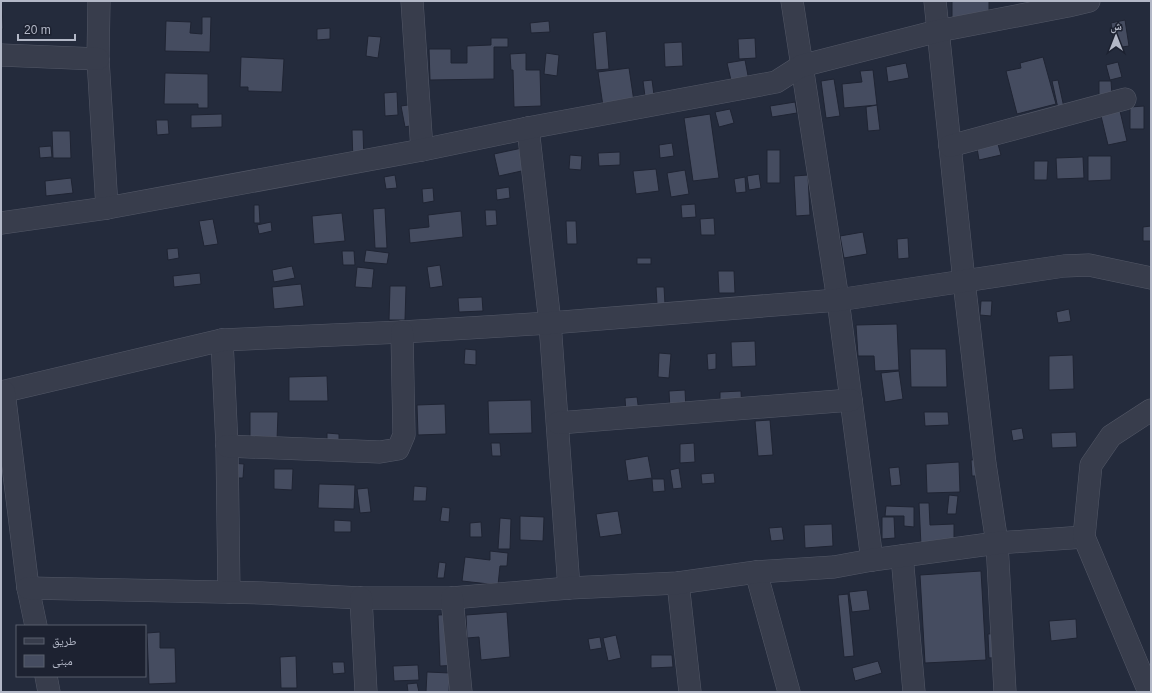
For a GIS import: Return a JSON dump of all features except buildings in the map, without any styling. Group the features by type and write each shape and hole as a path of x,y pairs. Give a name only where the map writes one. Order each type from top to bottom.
{"street":[{"path":"99,1 98,59 107,208"},
{"path":"412,1 422,150"},
{"path":"792,1 838,300 872,560"},
{"path":"935,1 964,281 985,464 997,544 1005,692"},
{"path":"1,223 107,208 422,150 528,128 776,82 801,66 938,31 1089,1"},
{"path":"1,55 98,59"},
{"path":"950,146 1125,99"},
{"path":"528,128 550,323 569,588"},
{"path":"36,625 9,495 2,392 222,340 402,332 550,323 838,300 1064,266 1089,265 1151,278"},
{"path":"227,446 380,452 398,449 404,435 402,332"},
{"path":"222,340 227,446 229,592"},
{"path":"558,423 851,400"},
{"path":"1148,692 1084,536 1091,465 1111,436 1151,410"},
{"path":"28,588 229,592 361,598 452,598 569,588 678,583 756,572 834,567 872,560 997,544 1084,536"},
{"path":"902,556 914,692"},
{"path":"756,572 789,692"},
{"path":"678,583 690,692"},
{"path":"361,598 366,692"},
{"path":"452,598 461,692"},
{"path":"46,677 49,692"}]}
